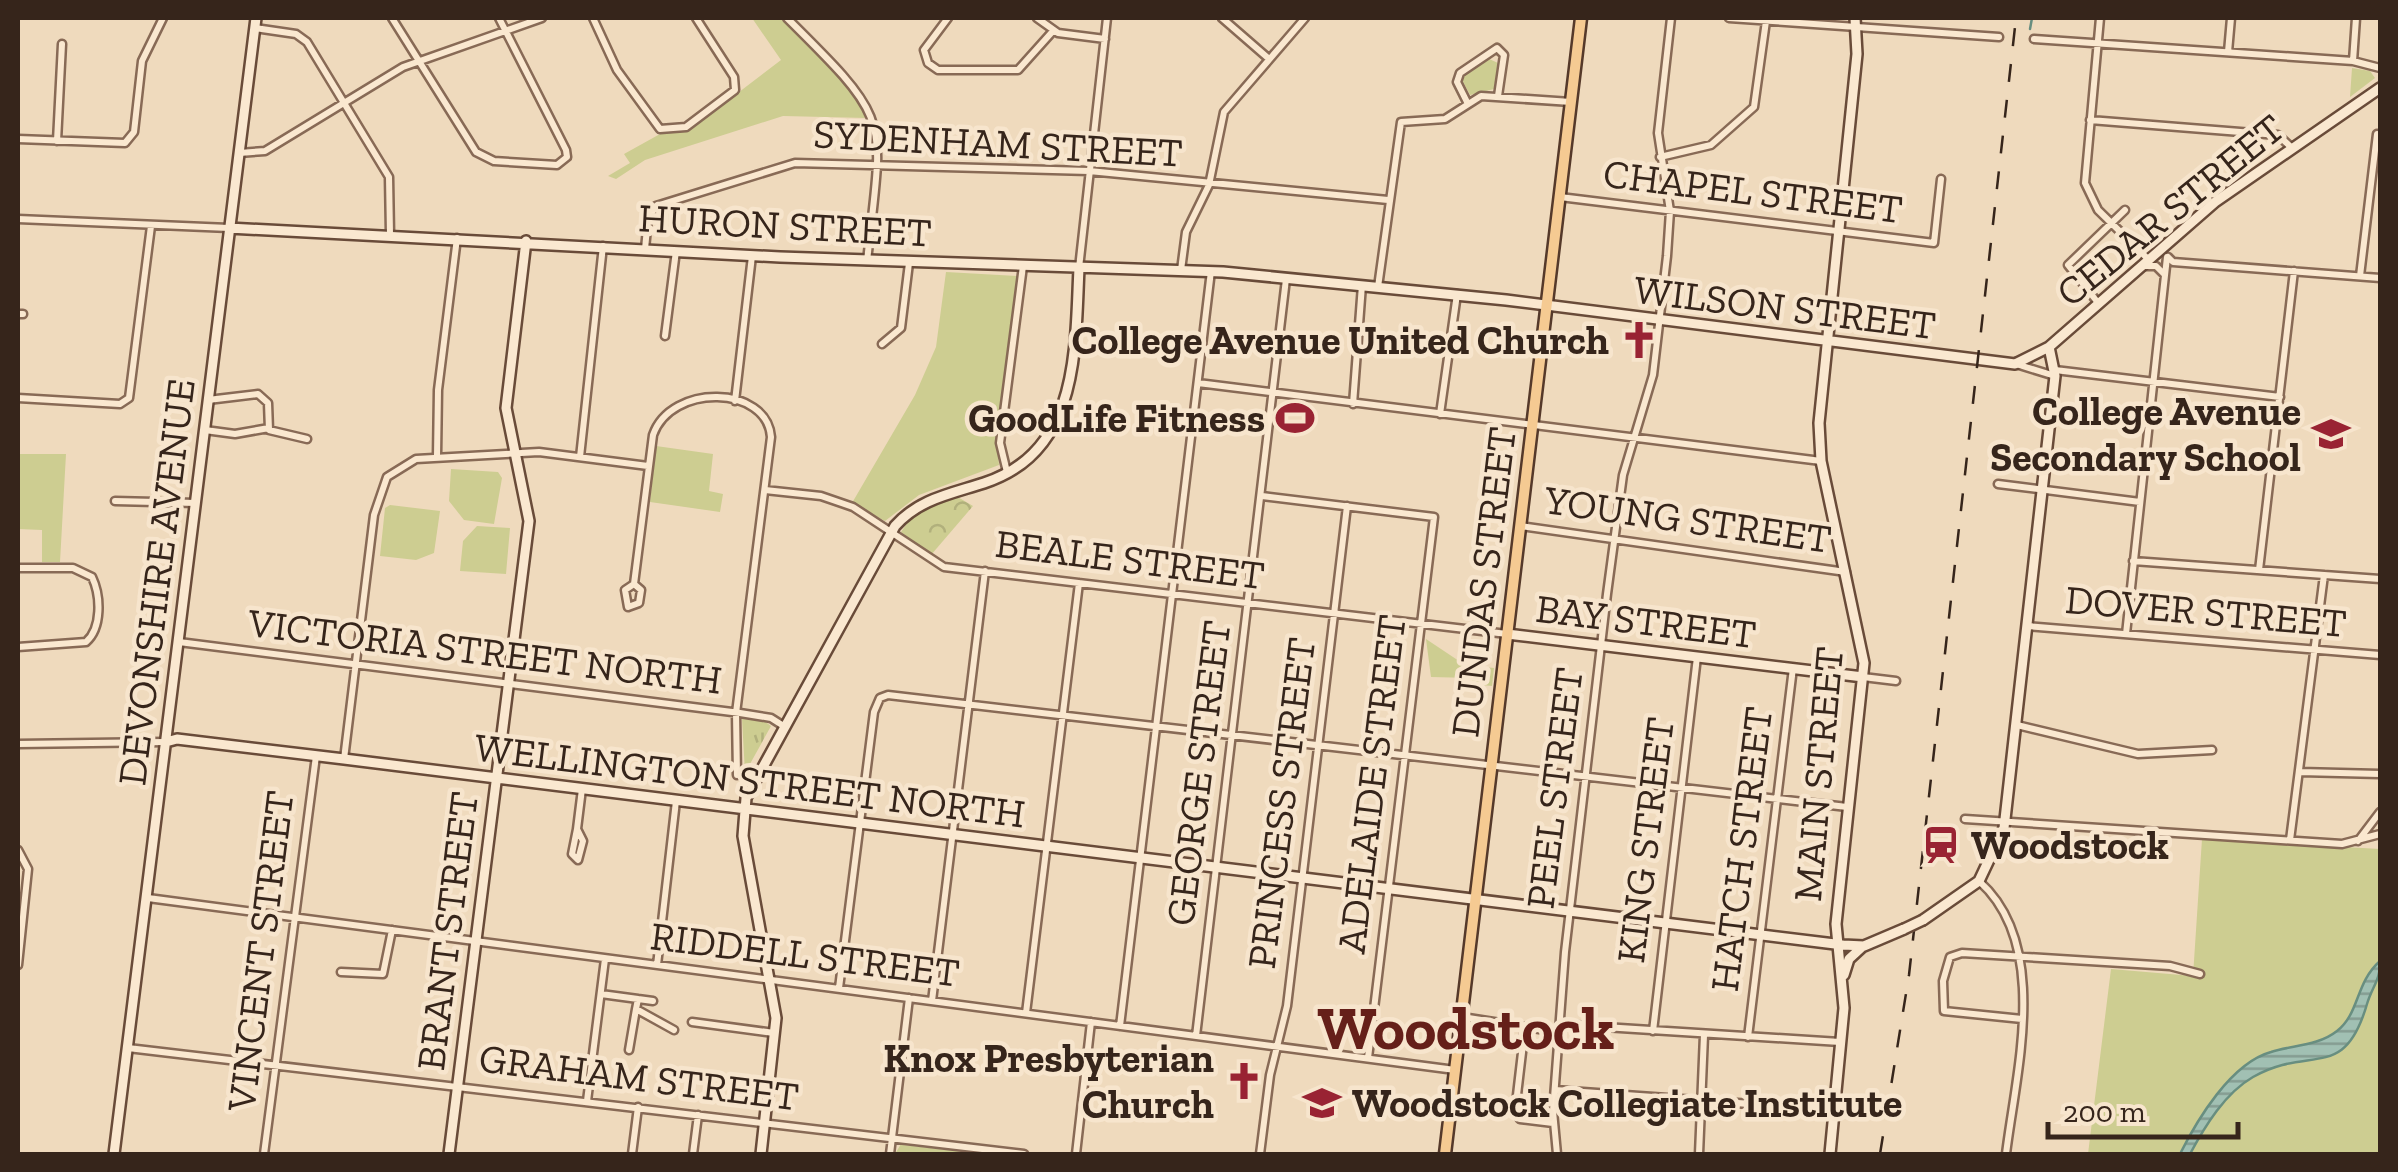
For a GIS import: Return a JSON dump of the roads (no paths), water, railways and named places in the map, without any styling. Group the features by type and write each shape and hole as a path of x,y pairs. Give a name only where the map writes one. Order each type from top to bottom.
{"main road":[{"name":"DUNDAS STREET","path":"1445,1154 1582,18"},
{"name":"MAIN STREET","path":"1830,1154 1843,979 1836,944 1863,676 1862,642 1821,461 1820,410 1856,22"},
{"name":"DEVONSHIRE AVENUE","path":"114,1154 256,23"},
{"name":"CEDAR STREET","path":"2049,347 2145,263 2164,252 2218,199 2380,88"},
{"name":"HURON STREET","path":"230,228 909,263 1182,270 1378,286 1547,306"},
{"name":"BRANT STREET","path":"448,1154 528,520 507,400 526,241"},
{"path":"762,1154 775,1033 770,979 743,836 744,810 753,779 891,530 924,502 1007,472 1048,436 1070,393 1079,268"},
{"name":"WILSON STREET","path":"1547,306 2015,364"},
{"path":"1843,979 1847,962 1864,946 1924,920 1979,881 1998,850 2006,821 2056,373 2049,347 2015,364"},
{"name":"BAY STREET","path":"1507,634 1863,676"},
{"name":"WELLINGTON STREET NORTH","path":"166,742 177,739 344,759 1864,946"}],"street":[{"path":"18,139 120,144 132,136 142,61 163,18"},
{"path":"392,18 479,154 494,161 557,165 567,157 566,150 498,18"},
{"path":"239,152 265,150 419,61 542,18"},
{"path":"594,18 617,70 654,125 674,131 734,90 734,77 696,18"},
{"path":"948,18 924,50 928,63 938,70 1018,70 1053,31"},
{"path":"1037,18 1053,31 1105,40"},
{"path":"1079,268 1108,18"},
{"path":"1222,18 1268,58"},
{"path":"1182,270 1188,225 1209,185 1220,122 1234,97 1304,18"},
{"name":"PEEL STREET","path":"1557,1154 1555,1090 1569,911 1614,538 1623,475 1651,386 1660,322 1670,211 1658,124 1671,18"},
{"path":"1733,18 1856,22 1999,37"},
{"path":"2100,18 2085,183 2092,202 2145,263 2156,266 2165,275"},
{"path":"2228,52 2231,18"},
{"path":"2353,61 2356,18"},
{"path":"792,19 863,96 876,124 878,164 866,261"},
{"path":"1660,156 1704,149 1754,106 1766,20"},
{"path":"256,23 302,37 344,102 389,177 390,234"},
{"path":"2034,39 2353,61 2380,68"},
{"path":"57,141 62,44"},
{"path":"1467,102 1457,82 1460,73 1495,48 1504,54 1498,96"},
{"path":"1378,286 1401,122 1445,119 1467,102 1498,96 1572,102"},
{"path":"2090,120 2278,135 2292,148"},
{"path":"2360,276 2377,134"},
{"name":"SYDENHAM STREET","path":"645,248 649,214 663,203 786,164 1090,171 1388,200"},
{"name":"CHAPEL STREET","path":"1560,198 1934,243 1941,179"},
{"path":"2099,304 2068,266 2125,210"},
{"name":"HURON STREET","path":"18,219 230,228"},
{"path":"18,398 120,404 129,398 151,226"},
{"path":"437,456 438,390 457,238"},
{"path":"580,457 603,246"},
{"path":"665,336 676,251"},
{"path":"2164,252 2173,262 2380,278"},
{"path":"2126,634 2165,275 2164,252"},
{"path":"735,401 752,256"},
{"path":"882,344 900,328 909,263"},
{"path":"1007,472 1000,444 1023,266"},
{"path":"2259,570 2294,271"},
{"path":"1120,1026 1211,272"},
{"name":"GEORGE STREET","path":"1196,1036 1286,279"},
{"path":"1353,404 1362,285"},
{"path":"1440,414 1456,294"},
{"name":"WILSON STREET","path":"2015,364 2056,373 2280,396"},
{"path":"1198,382 1821,461"},
{"path":"208,400 248,392 263,396 269,428"},
{"path":"634,584 655,428 675,404 692,399 735,401 758,408 770,426 736,713 737,775"},
{"path":"204,430 236,434 269,428 307,439"},
{"path":"344,759 379,491 401,465 437,456 517,454 648,466"},
{"path":"1998,484 2140,502"},
{"name":"BEALE STREET","path":"765,490 827,498 864,512 938,565 1507,634"},
{"path":"1262,496 1347,506"},
{"path":"115,500 196,503"},
{"name":"ADELAIDE STREET","path":"1347,506 1434,517 1368,1058"},
{"name":"PRINCESS STREET","path":"1260,1154 1286,1013 1347,506"},
{"name":"YOUNG STREET","path":"1520,526 1847,572"},
{"path":"2133,561 2380,580"},
{"path":"18,568 72,568 88,574 97,587 97,628 90,639 76,646 18,646"},
{"path":"932,1001 985,572"},
{"path":"2290,840 2324,576"},
{"path":"1026,1013 1079,583"},
{"name":"DOVER STREET","path":"2027,626 2380,655"},
{"name":"VICTORIA STREET NORTH","path":"179,642 736,713 771,718 782,725"},
{"name":"KING STREET","path":"1653,1031 1697,657"},
{"name":"HATCH STREET","path":"1748,1037 1793,668"},
{"name":"BAY STREET","path":"1863,676 1896,681"},
{"path":"840,988 874,712 880,698 892,695 1847,807"},
{"path":"2017,725 2138,754 2212,750"},
{"name":"WELLINGTON STREET NORTH","path":"18,744 166,742"},
{"name":"VINCENT STREET","path":"264,1154 316,756"},
{"path":"2300,772 2380,774"},
{"path":"577,829 582,789"},
{"path":"657,965 676,801"},
{"path":"2358,842 2380,812"},
{"path":"1965,819 2290,840 2358,842 2380,834"},
{"path":"18,850 28,869 18,965"},
{"path":"1979,881 1999,903 2025,980 2006,1154"},
{"name":"RIDDELL STREET","path":"148,898 1455,1070"},
{"path":"341,972 382,974 392,930"},
{"path":"2022,1019 1950,1014 1941,1003 1944,968 1954,955 2170,966 2200,974"},
{"path":"587,1101 605,958"},
{"path":"600,994 653,1001"},
{"path":"890,1154 909,998"},
{"path":"629,1050 638,999"},
{"path":"636,1009 674,1030"},
{"path":"1462,1017 1562,1030 1573,1026 1840,1042"},
{"path":"692,1022 775,1033"},
{"path":"1076,1154 1091,1022"},
{"path":"1526,1026 1515,1112 1520,1119 1554,1123"},
{"path":"1699,1154 1704,1035"},
{"name":"GRAHAM STREET","path":"128,1048 1024,1154"},
{"path":"1555,1090 1834,1110"},
{"path":"632,1154 638,1107"},
{"path":"693,1154 698,1115"}],"waterway":[{"path":"2030,29 2032,18"}],"railway":[{"path":"1880,1154 1909,975 2016,18"}],"place":[{"name":"College Avenue United Church","path":"1639,340"},
{"name":"GoodLife Fitness","path":"1295,418"},
{"name":"College Avenue Secondary School","path":"2331,434"},
{"name":"Woodstock","path":"1941,845"},
{"name":"Knox Presbyterian Church","path":"1244,1081"},
{"name":"Woodstock Collegiate Institute","path":"1322,1103"}],"district":[{"name":"Woodstock","path":"1466,1028"}]}
